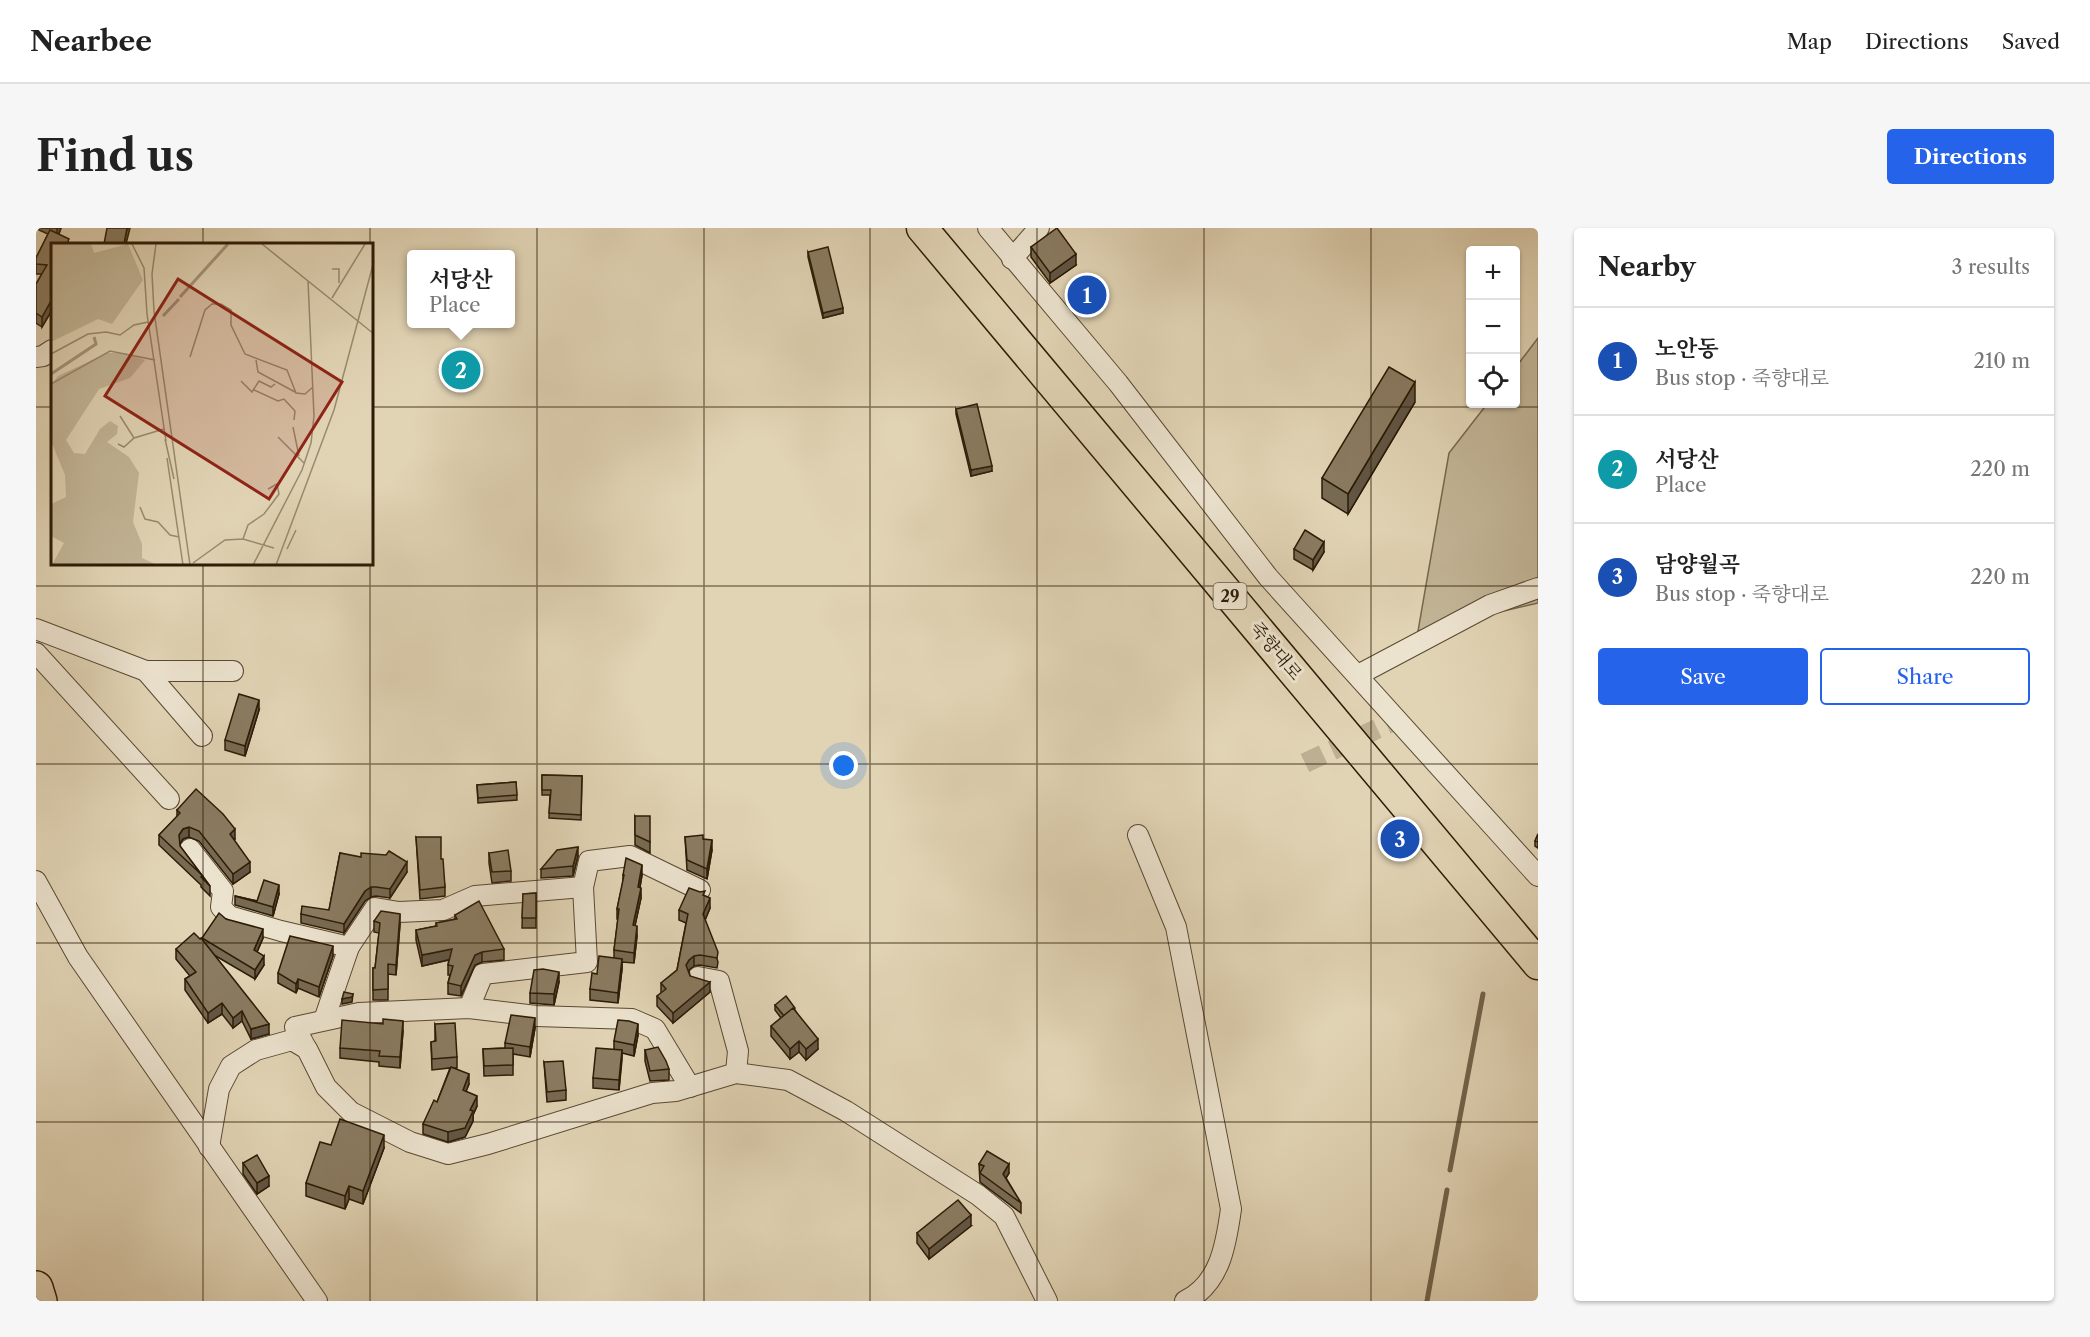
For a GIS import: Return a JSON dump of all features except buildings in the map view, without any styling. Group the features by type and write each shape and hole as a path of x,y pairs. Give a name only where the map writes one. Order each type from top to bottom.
{"highway":[{"path":"36,1288 40,1301"}],"main road":[{"name":"죽향대로","path":"922,228 1538,964"}],"street":[{"path":"988,228 1118,383 1268,577 1538,876"},
{"path":"1012,259 1040,228"},
{"path":"36,357 44,357 51,351"},
{"path":"1358,675 1490,605 1538,588"},
{"path":"36,629 146,671 233,671"},
{"path":"36,653 170,799"},
{"path":"146,671 202,736"},
{"path":"1138,835 1176,927 1231,1209 1226,1241 1214,1277 1185,1301"},
{"path":"190,849 223,891 221,907 229,916 349,947"},
{"path":"469,1008 483,974 587,962 583,887 588,861 630,856 700,890"},
{"path":"36,882 78,957 317,1301"},
{"path":"324,1020 349,947 375,908 399,912 443,910 476,896 583,887"},
{"path":"698,977 719,981 738,1051 736,1073"},
{"path":"690,1087 654,1029 632,1019 536,1016 469,1008 359,1013 295,1027 326,1087 351,1112 410,1142 448,1154 488,1144 652,1093 676,1091 690,1087 736,1073 788,1080 846,1111 978,1195 1004,1216 1047,1301"},
{"path":"209,1147 219,1089 231,1066 256,1050 292,1040 307,1049"}],"shaded area":[{"path":"1538,338 1538,603 1418,631 1449,453 1484,408 1520,408 1520,362"}],"waterway":[{"path":"1450,1170 1483,994"},
{"path":"1427,1301 1447,1190"}],"tunnel":[{"path":"1305,763 1398,719"}],"place":[{"name":"노안동","path":"1087,295"},
{"name":"서당산","path":"461,370"},
{"name":"담양월곡","path":"1400,839"}]}
